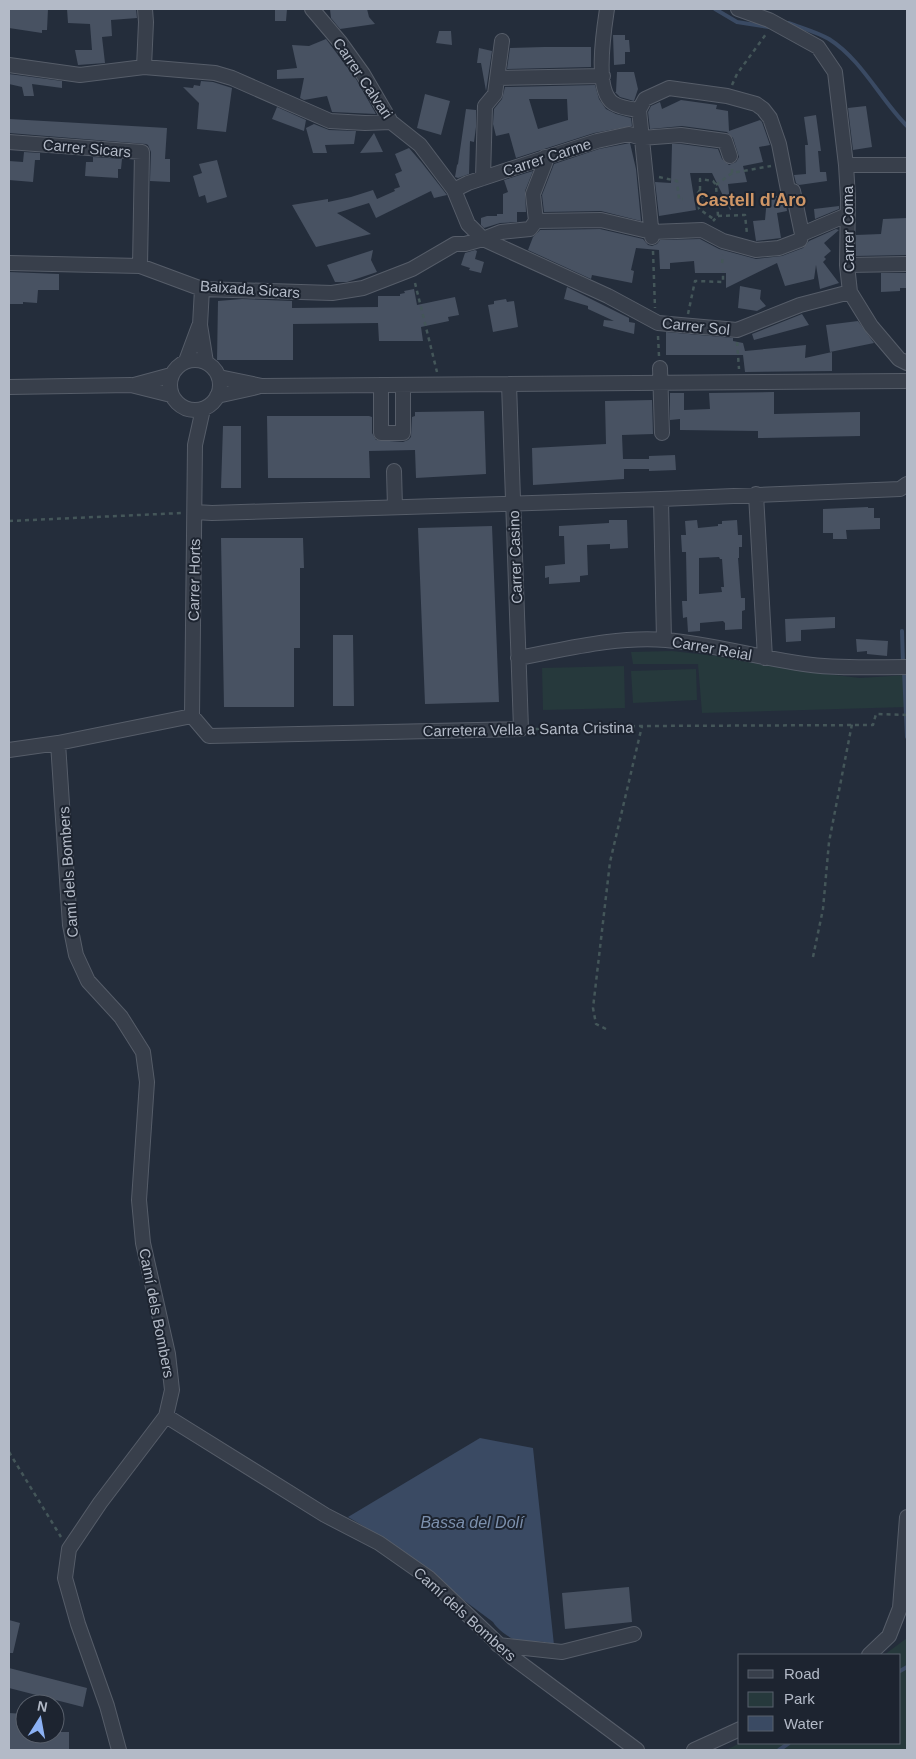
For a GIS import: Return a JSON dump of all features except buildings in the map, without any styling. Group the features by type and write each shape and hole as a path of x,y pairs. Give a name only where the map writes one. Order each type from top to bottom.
{"street":[{"path":"144,67 145,9"},
{"name":"Carrer Calvari","path":"312,9 340,42 363,74 391,122 420,145 454,190 468,224"},
{"path":"607,9 602,45 605,95 614,103 639,110"},
{"name":"Carrer Coma","path":"738,9 769,20 818,47 835,72 846,166 847,264 850,292"},
{"path":"483,178 486,106 495,94 502,41"},
{"path":"9,65 80,75 144,67 215,73 232,78 330,121 391,122"},
{"path":"497,78 603,76"},
{"path":"545,158 545,163 533,194 536,221 601,220 652,234 702,230 723,241 756,250 779,248 800,240 802,234 793,191 788,190 779,144 770,118 763,109 756,104 727,96 669,88 645,99 639,110 652,234"},
{"name":"Carrer Carme","path":"454,190 483,178 597,141 629,134 641,138 681,136 725,141 730,156"},
{"name":"Carrer Sicars","path":"9,142 142,152 140,266"},
{"path":"846,166 907,165"},
{"path":"802,234 847,215"},
{"name":"Baixada Sicars","path":"9,263 140,266 202,289 332,293 362,288 412,269 455,244 483,240 501,232 530,229 536,221"},
{"path":"455,244 468,224"},
{"name":"Carrer Sol","path":"468,224 483,240 657,320 737,330 800,305 850,292"},
{"path":"847,264 907,264"},
{"path":"202,289 200,325 206,362"},
{"path":"217,396 262,386 660,382 906,384 905,372 907,365 899,359 871,326 850,292"},
{"path":"186,361 200,325"},
{"path":"186,361 206,362 219,377 220,387 217,396 212,404 204,409 187,409 178,404 171,395 169,385 171,375 177,367 186,361"},
{"path":"660,368 662,433"},
{"path":"9,386 131,385 171,375"},
{"path":"219,377 262,386"},
{"name":"Carrer Casino","path":"509,384 521,730"},
{"path":"131,385 171,395"},
{"path":"381,385 381,433 404,433 403,385"},
{"name":"Carrer Horts","path":"187,409 196,445"},
{"name":"Carrer Horts","path":"192,716 196,445 204,409"},
{"path":"394,471 395,507"},
{"path":"195,512 212,514 661,499 900,489 907,484"},
{"path":"756,494 764,658"},
{"path":"661,499 664,640"},
{"name":"Carrer Reial","path":"518,658 604,642 664,640 712,646 764,658 841,668 907,667"},
{"path":"9,750 58,743 192,716"},
{"name":"Carretera Vella a Santa Cristina","path":"192,716 209,736 521,730"},
{"name":"Camí dels Bombers","path":"58,743 70,926 76,955 88,981 121,1017 143,1052 147,1082 139,1200 143,1243 168,1354 172,1390 166,1416 325,1515 378,1543 429,1578 512,1657 636,1750"},
{"path":"119,1750 107,1706 78,1624 65,1578 69,1549 100,1503 166,1416"},
{"path":"870,1654 889,1636 900,1608 907,1517"},
{"path":"498,1645 562,1652 634,1634"},
{"path":"694,1750 738,1729"}],"path":[{"path":"737,74 768,31 784,29"},
{"path":"730,156 732,172"},
{"path":"716,185 732,172 774,165"},
{"path":"645,175 677,180 679,199 683,199"},
{"path":"702,198 700,178 713,181 716,185 718,216"},
{"path":"700,190 698,194 699,209 715,220 718,216 745,215 748,237"},
{"path":"652,234 660,368"},
{"path":"412,269 440,385"},
{"path":"689,307 695,281 723,282 723,271"},
{"path":"737,337 737,355"},
{"path":"9,521 195,512"},
{"name":"Carretera Vella a Santa Cristina","path":"521,730 642,726 873,725 876,714 907,715"},
{"path":"813,957 823,909 829,842 852,724"},
{"path":"606,1029 596,1024 593,1008 603,920 610,862 642,726"},
{"path":"9,1452 69,1549"}],"green space":[{"path":"672,651 860,678 907,675 907,707 702,713 698,664 633,664 631,652"},
{"path":"624,666 625,708 543,710 542,668"},
{"path":"696,669 697,700 633,703 631,671"},
{"path":"907,1638 907,1750 726,1750 738,1744 901,1744 901,1654 885,1654"}],"water":[{"name":"Bassa del Dolí","path":"480,1438 533,1448 554,1645 545,1642 518,1641 507,1636 493,1622 395,1549 385,1539 348,1517"}],"waterway":[{"path":"715,9 737,22 769,27"},
{"path":"789,23 829,39 841,48 861,69 907,126"},
{"path":"902,631 903,664"},
{"path":"904,671 907,737"},
{"path":"901,1670 907,1667"},
{"path":"779,1750 788,1744"}],"district":[{"name":"Castell d'Aro","path":"751,200"}]}
